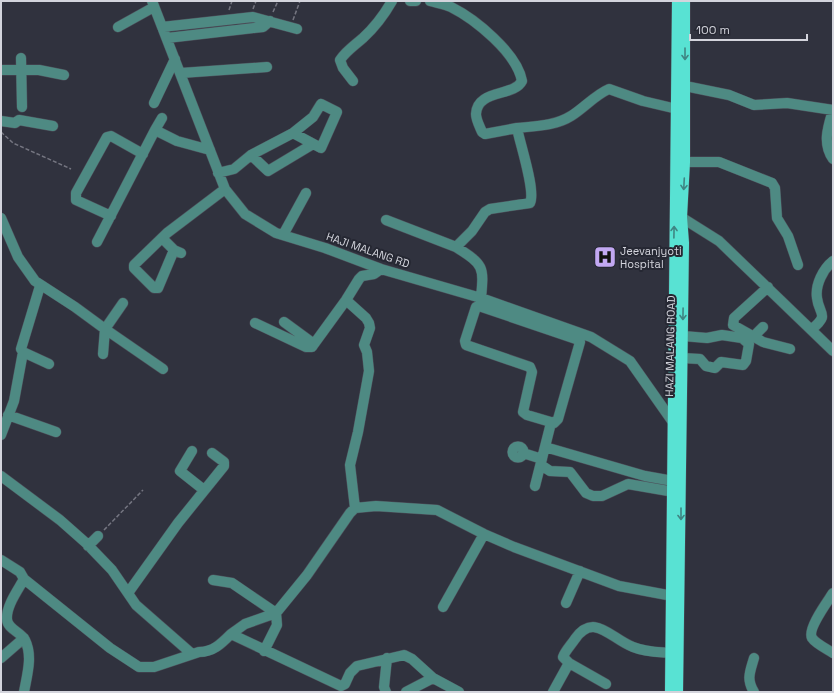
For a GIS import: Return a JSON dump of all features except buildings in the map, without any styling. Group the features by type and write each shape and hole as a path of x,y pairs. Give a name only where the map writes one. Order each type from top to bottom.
{"main road":[{"name":"HAZI MALANG ROAD","path":"677,1 678,412"},
{"name":"HAZI MALANG ROAD","path":"678,215 685,162 685,1"},
{"name":"HAZI MALANG ROAD","path":"677,493 673,481 682,358 678,265"},
{"name":"HAZI MALANG ROAD","path":"677,425 675,597 678,692"},
{"name":"HAZI MALANG ROAD","path":"670,692 670,653 675,597"}],"street":[{"path":"353,81 343,68 340,60 344,54 364,37 383,17 392,1"},
{"path":"410,1 416,1"},
{"path":"430,1 449,6 474,21 486,30 517,65 522,81 520,85 513,89 493,94 479,107 476,114 482,132 486,134 517,128 547,126 570,116 602,92 609,89 643,101 677,109"},
{"path":"118,27 153,4"},
{"name":"HAJI MALANG RD","path":"153,4 225,189 245,214 276,233 381,269 481,298 591,337 630,361 677,425"},
{"path":"162,27 250,17 294,28"},
{"path":"167,38 263,27 270,21"},
{"path":"21,58 22,107"},
{"path":"154,103 175,59"},
{"path":"181,73 267,67"},
{"path":"1,70 39,70 64,75"},
{"path":"685,86 728,95 754,105 787,103 833,110 826,137 828,150 833,159"},
{"path":"218,173 234,169 251,155 294,133 313,117 321,104 336,111 338,115 321,148 294,133"},
{"path":"97,242 162,118"},
{"path":"1,121 14,123 19,120 53,126"},
{"path":"456,246 472,231 485,212 490,209 530,203 532,198 531,184 517,128"},
{"path":"155,130 177,140 210,150"},
{"path":"111,216 76,200 76,193 106,137 111,136 143,154"},
{"path":"183,137 194,139 205,137"},
{"path":"251,155 268,171 314,144"},
{"path":"685,162 719,162 772,183 776,192 777,218 788,236 798,265"},
{"path":"162,238 178,252 159,287 154,288 133,267 162,238 225,189"},
{"path":"284,235 306,193"},
{"path":"678,215 719,241 833,351"},
{"path":"1,218 18,257 40,286 75,307 163,369"},
{"path":"386,220 456,246 474,258 483,272 481,298"},
{"path":"812,330 819,323 822,314 817,297 820,277 833,261"},
{"path":"255,323 306,347 312,347 346,300 359,278 374,274 381,269"},
{"path":"1,435 14,401 23,352 22,342 40,286"},
{"path":"768,287 736,316 732,321 733,325 763,342 790,349"},
{"path":"1,560 20,572 24,579 110,648 139,667 154,667 192,654 212,650 221,645 231,634 245,624 276,613 307,575 324,548 355,508 350,466 358,432 369,370 367,352 364,345 370,328 366,318 346,300"},
{"path":"103,354 105,329 123,303"},
{"path":"536,486 551,423 558,419 580,342 576,339 479,306 476,307 465,340 466,345 530,367 532,372 523,412 526,415 551,423"},
{"path":"284,322 314,344"},
{"path":"753,337 763,327"},
{"path":"682,336 707,338 722,335 742,338 749,344 746,361 743,365 720,362 715,368 706,366 700,359 682,358"},
{"path":"23,352 49,364"},
{"path":"8,415 56,432"},
{"path":"545,447 645,476 673,481"},
{"path":"192,451 180,471 204,490"},
{"path":"128,593 178,523 224,464 223,460 212,453"},
{"path":"523,453 542,462 550,471 570,472 586,493 593,496 602,496 628,484 677,493"},
{"path":"1,476 60,520 88,546 112,570 136,605 192,654"},
{"path":"355,508 376,506 437,510 484,534 580,572 619,586 675,597"},
{"path":"443,607 484,534"},
{"path":"88,546 98,536"},
{"path":"566,603 580,572"},
{"path":"24,579 8,611 7,619 8,624 24,638 29,656 24,692"},
{"path":"214,580 232,583 276,613"},
{"path":"833,593 813,626 811,635 813,639 833,653"},
{"path":"264,651 276,624 276,613"},
{"path":"606,684 565,660 564,655 581,630 593,626 634,648 670,653"},
{"path":"231,634 264,651 341,686 345,684 350,673 357,666 404,655 408,656 445,689 459,692"},
{"path":"1,658 24,638"},
{"path":"386,692 384,687 387,658"},
{"path":"754,658 748,676 749,684 754,692"},
{"path":"553,692 569,663"},
{"path":"406,692 433,678"}],"path":[{"path":"270,21 278,1"},
{"path":"294,28 300,1"},
{"path":"1,132 13,143 71,169"},
{"path":"98,536 143,490"}],"place":[{"name":"Jeevanjyoti Hospital","path":"605,257"}]}
